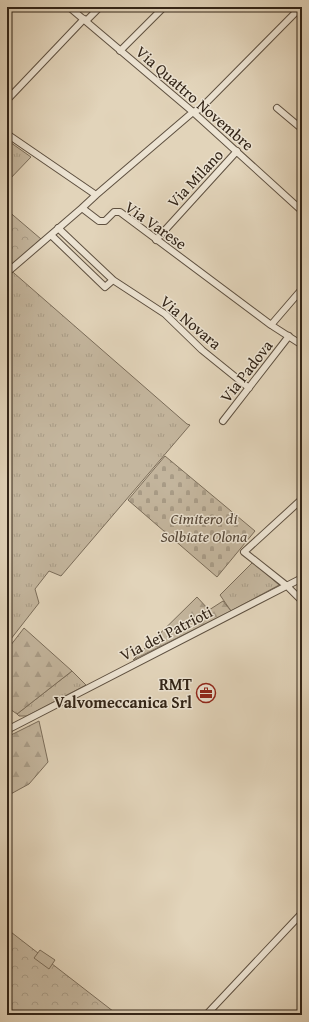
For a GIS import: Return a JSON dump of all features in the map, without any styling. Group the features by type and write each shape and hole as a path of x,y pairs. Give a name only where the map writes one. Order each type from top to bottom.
{"street":[{"name":"Via Quattro Novembre","path":"69,7 193,112 302,211"},
{"path":"7,100 85,20 100,7"},
{"path":"120,51 164,7"},
{"path":"10,270 193,112 200,109 301,7"},
{"path":"277,108 302,129"},
{"path":"7,134 55,165 96,195"},
{"name":"Via Milano","path":"156,240 237,151"},
{"name":"Via Varese","path":"82,208 101,222 106,221 114,212 118,211 271,325 302,345"},
{"name":"Via Novara","path":"58,228 113,280 165,314 202,350 249,388"},
{"path":"51,235 105,287 113,280"},
{"path":"271,325 302,289"},
{"name":"Via Padova","path":"223,421 289,336"},
{"path":"302,499 244,552 287,586 302,601"},
{"name":"Via dei Patrioti","path":"7,730 302,578"},
{"path":"206,1015 302,913"}],"green space":[{"path":"7,140 31,157 7,182"},
{"path":"7,210 41,239 8,268 7,267"},
{"path":"7,267 187,424 190,425 61,576 49,571 35,589 39,603 7,644"},
{"name":"Cimitero di Solbiate Olona","path":"165,456 255,531 217,577 128,500"},
{"path":"253,562 279,585 231,611 220,595"},
{"path":"197,597 209,610 223,601 231,611 133,660"},
{"path":"24,628 72,671 17,714 7,707 7,650"},
{"path":"72,671 86,685 27,716 19,716 17,714"},
{"path":"39,721 48,762 29,784 7,796 7,737"},
{"path":"7,929 118,1015 7,1015"},
{"path":"40,950 55,960 49,969 34,958"}],"place":[{"name":"RMT Valvomeccanica Srl","path":"206,693"}]}
